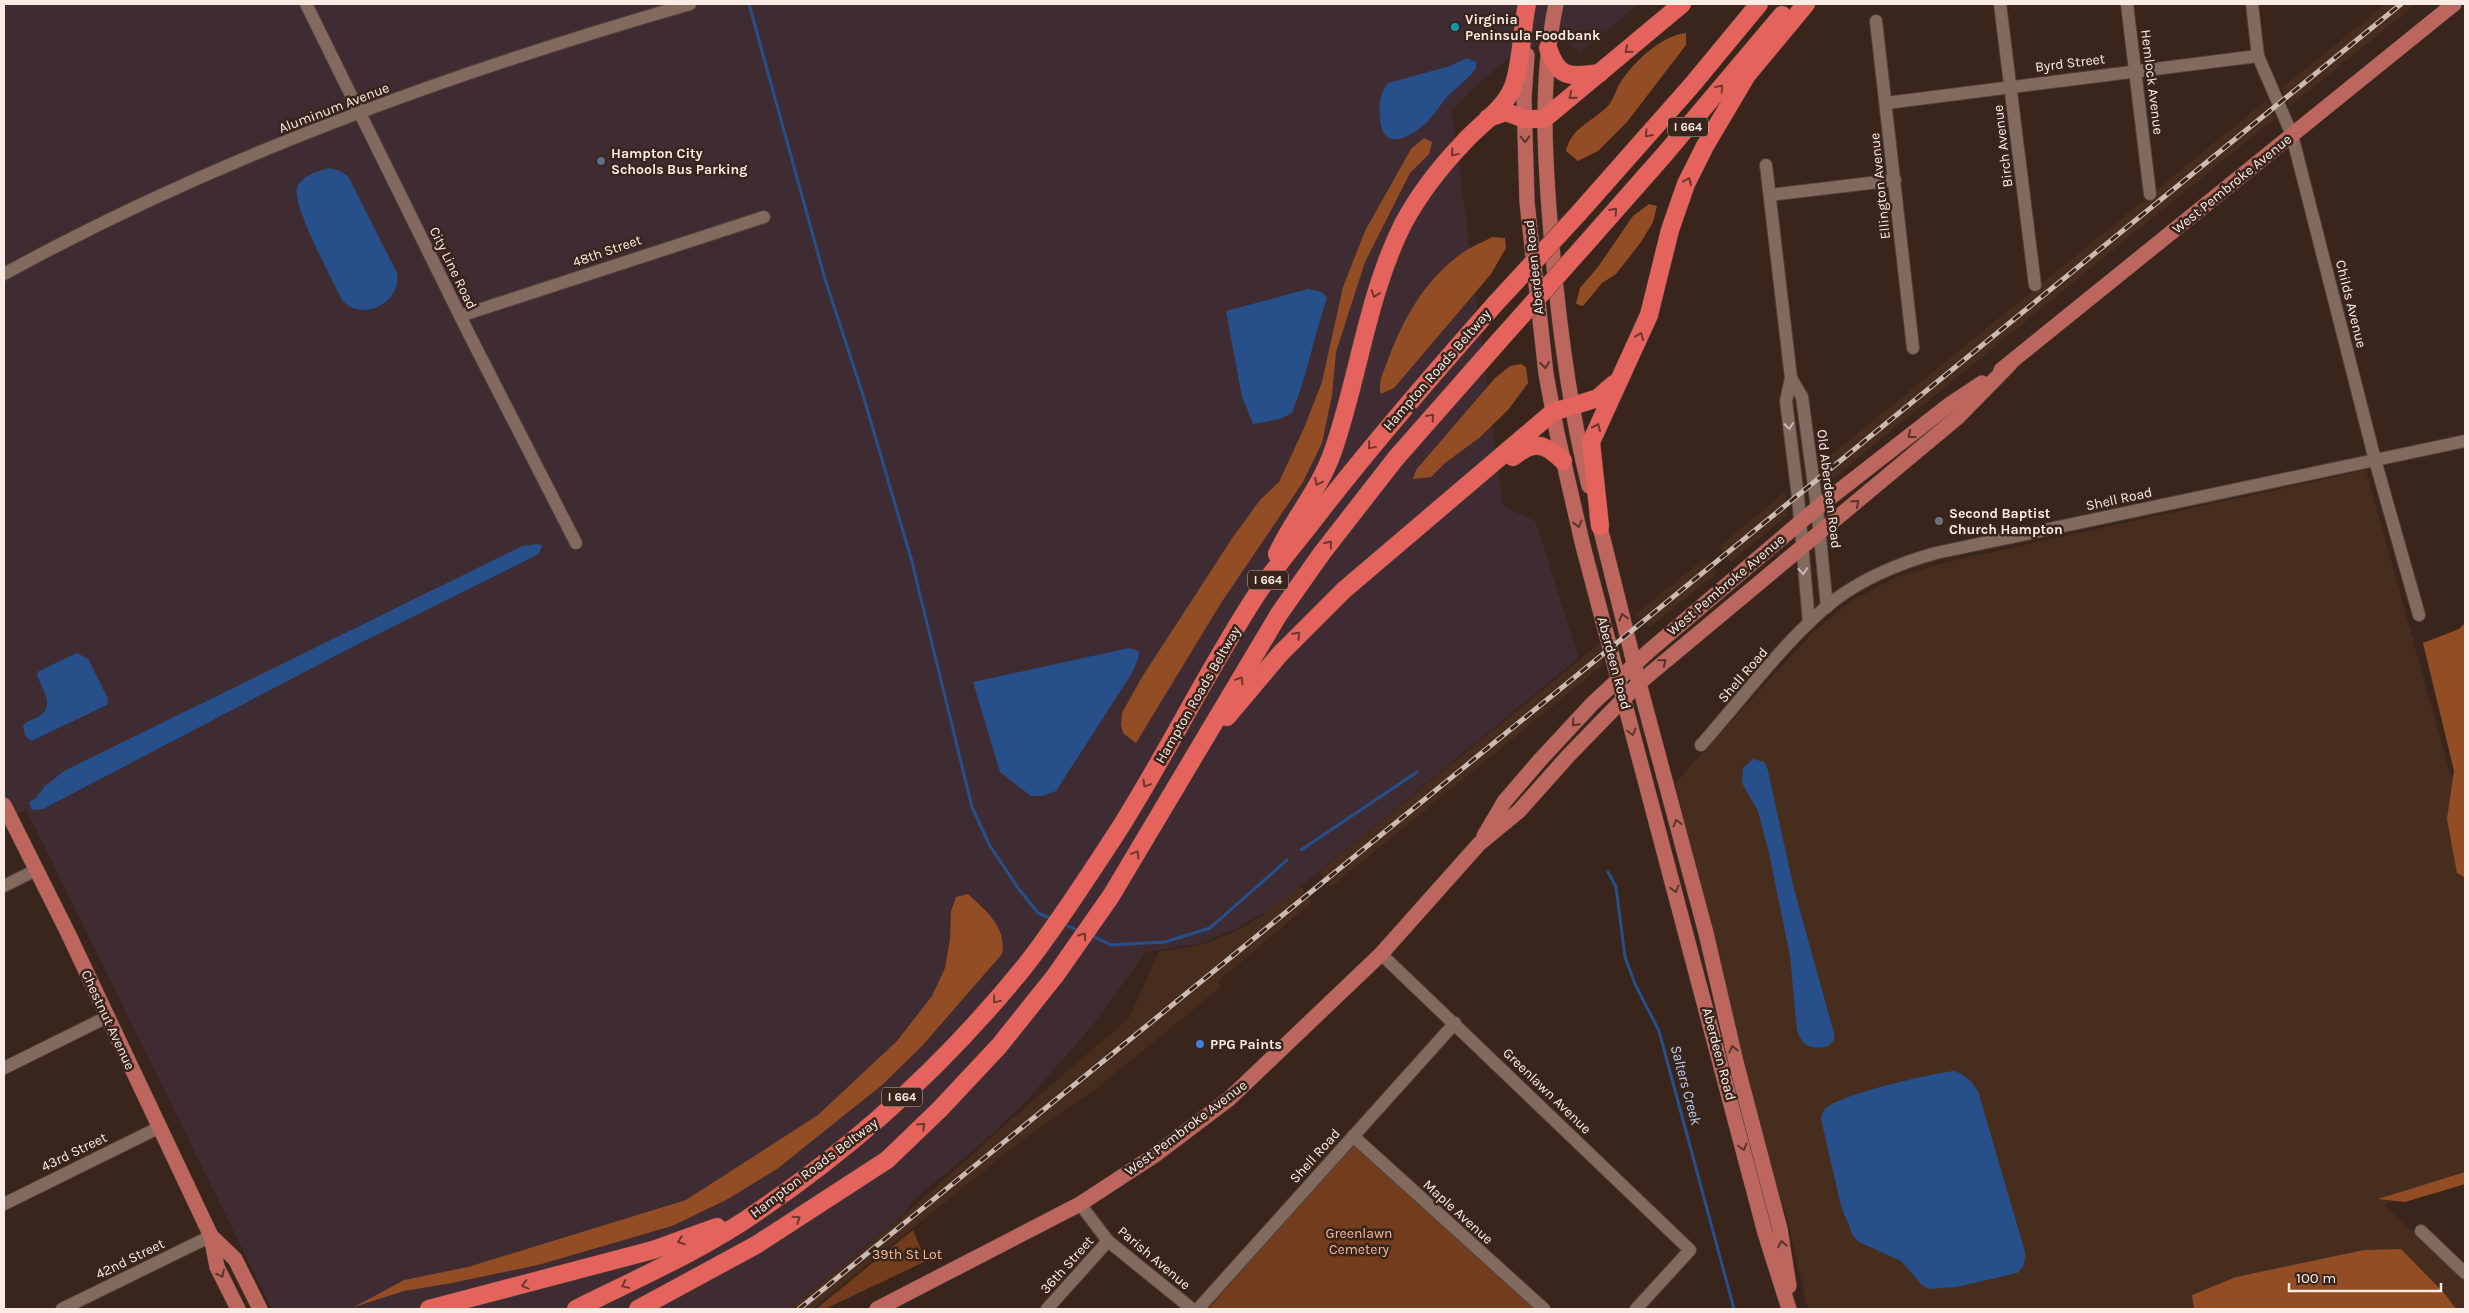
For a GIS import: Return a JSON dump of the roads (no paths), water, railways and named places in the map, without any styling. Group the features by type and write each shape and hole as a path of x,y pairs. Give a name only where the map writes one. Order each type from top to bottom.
{"highway":[{"path":"1259,591 1281,545 1312,494 1332,454 1344,418 1371,306 1386,261 1404,222 1433,178 1463,142 1510,94 1515,84 1527,4"},
{"path":"1488,118 1506,112 1525,119 1544,119 1682,4"},
{"name":"Hampton Roads Beltway","path":"576,1309 694,1251 760,1211 871,1126 937,1063 989,1008 1027,963 1082,885 1158,765 1206,677 1259,591 1368,450 1495,304 1578,214 1692,85 1759,4"},
{"name":"Hampton Roads Beltway","path":"638,1309 756,1246 887,1160 940,1109 999,1046 1055,976 1111,896 1279,614 1322,553 1396,458 1664,155 1791,4"},
{"path":"1600,526 1597,486 1590,447 1618,380 1649,315 1670,230 1686,184 1705,146 1748,75 1806,4"},
{"path":"1548,48 1553,63 1564,73 1582,75 1600,73"},
{"path":"1197,752 1280,654 1344,590 1429,520 1553,412 1601,396 1618,380"},
{"path":"1429,520 1479,486 1528,446 1548,448 1563,461"},
{"path":"429,1309 653,1250 760,1211"},
{"path":"666,1309 756,1246"}],"main road":[{"name":"Aberdeen Road","path":"1536,4 1527,60 1525,119 1528,202 1541,330 1553,412 1563,461 1618,680 1765,1233 1789,1309"},
{"name":"Aberdeen Road","path":"1556,4 1548,48 1544,119 1547,192 1557,298 1572,406 1634,664 1706,933 1736,1062 1780,1229 1794,1309"},
{"name":"West Pembroke Avenue","path":"1479,844 1504,802 1593,703 1634,664 1817,508 1949,405 2010,364 2454,4"},
{"name":"West Pembroke Avenue","path":"877,1309 1080,1204 1155,1156 1229,1099 1381,954 1479,844 1519,811 1639,682 1820,534 1958,417 2010,364"},
{"name":"Chestnut Avenue","path":"4,805 211,1236 217,1267 238,1309"},
{"name":"Chestnut Avenue","path":"211,1236 235,1258 260,1309"}],"street":[{"name":"City Line Road","path":"306,4 361,112 460,316 576,543"},
{"name":"Aluminum Avenue","path":"4,274 100,225 219,170 361,112 562,41 690,4"},
{"name":"Birch Avenue","path":"2000,4 2035,285"},
{"name":"Hemlock Avenue","path":"2127,4 2150,194"},
{"name":"Childs Avenue","path":"2252,4 2258,56 2292,135 2375,460 2419,614"},
{"name":"Ellington Avenue","path":"1876,21 1913,348"},
{"name":"Byrd Street","path":"1886,102 2011,85 2258,56"},
{"name":"Old Aberdeen Road","path":"1766,165 1791,378 1786,401 1809,623"},
{"path":"1770,195 1895,180"},
{"name":"48th Street","path":"460,316 764,217"},
{"name":"Old Aberdeen Road","path":"1791,378 1802,397 1817,508 1827,607"},
{"name":"Shell Road","path":"1701,745 1809,623 1827,607 1872,577 1900,565 1936,553 2465,440"},
{"path":"4,886 36,870"},
{"name":"Greenlawn Avenue","path":"1381,954 1690,1250 1636,1309"},
{"path":"4,1068 107,1017"},
{"name":"Shell Road","path":"1198,1309 1455,1023"},
{"name":"43rd Street","path":"4,1204 158,1128"},
{"name":"Maple Avenue","path":"1353,1136 1544,1309"},
{"name":"Parish Avenue","path":"1080,1204 1108,1241 1192,1309"},
{"path":"2421,1231 2465,1273"},
{"name":"42nd Street","path":"62,1309 211,1236"},
{"name":"36th Street","path":"1048,1309 1108,1241"}],"water":[{"path":"1467,58 1476,62 1476,68 1446,98 1421,128 1399,139 1392,139 1386,136 1382,130 1380,119 1380,100 1388,83 1450,66"},
{"path":"329,168 340,171 348,176 397,273 397,284 387,301 370,309 360,310 350,307 342,300 314,243 297,197 297,188 302,180"},
{"path":"1308,289 1322,292 1327,298 1292,413 1280,419 1253,424 1242,397 1226,311"},
{"path":"542,545 539,554 358,644 43,809 32,810 29,802 36,798 44,787 64,771 522,546"},
{"path":"1129,648 1139,651 1132,673 1056,791 1042,796 1031,796 1000,772 973,682"},
{"path":"77,653 88,659 108,699 107,705 31,741 25,735 23,725 41,715 47,706 47,700 37,674 39,671"},
{"path":"1753,759 1764,762 1767,767 1794,889 1834,1033 1834,1040 1828,1046 1817,1048 1808,1046 1799,1036 1797,1030 1790,956 1769,853 1758,811 1742,783 1743,768"},
{"path":"1953,1071 1968,1078 1978,1091 2025,1252 2025,1261 2022,1269 2017,1273 1957,1287 1929,1289 1922,1285 1901,1261 1859,1242 1853,1236 1841,1206 1821,1119 1827,1107 1853,1095 1907,1080"}],"waterway":[{"path":"749,4 825,279 863,395 912,562 972,807 990,846 1018,888 1038,913 1052,919"},
{"path":"1301,850 1417,772"},
{"path":"1090,935 1111,945 1165,942 1210,928 1287,860"},
{"name":"Salters Creek","path":"1608,872 1616,887 1625,957 1635,984 1659,1031 1734,1309"},
{"path":"1062,923 1079,931"}],"railway":[{"path":"799,1309 2401,4"}],"place":[{"name":"Virginia Peninsula Foodbank","path":"1455,27"},
{"name":"Hampton City Schools Bus Parking","path":"601,161"},
{"name":"Second Baptist Church Hampton","path":"1939,521"},
{"name":"PPG Paints","path":"1200,1044"}],"park label":[{"name":"Greenlawn Cemetery","path":"1359,1242"},
{"name":"39th St Lot","path":"907,1254"}]}
